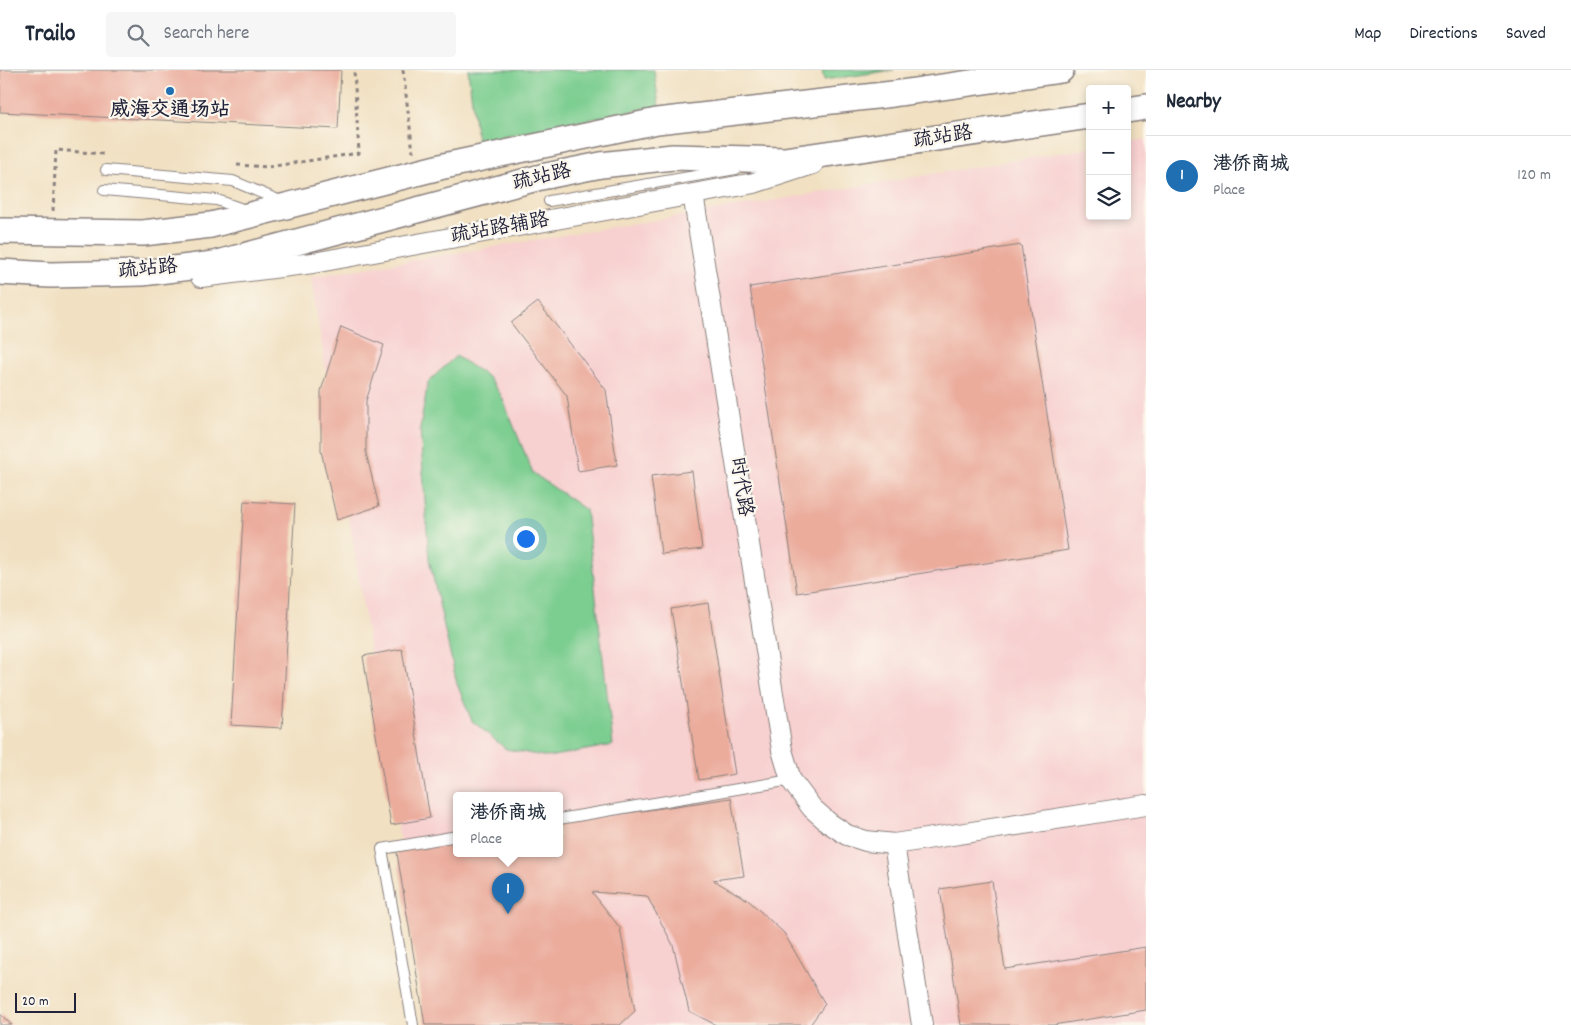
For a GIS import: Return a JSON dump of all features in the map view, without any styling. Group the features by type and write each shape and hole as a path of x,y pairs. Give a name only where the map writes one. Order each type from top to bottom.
{"street":[{"name":"疏站路","path":"0,231 52,234 143,233 211,225 258,215 415,173 656,121 893,94 1023,72 1061,70"},
{"path":"1131,109 1146,107"},
{"name":"疏站路","path":"0,272 50,274 142,273 214,264 541,177 601,165 673,156 784,160 853,152 1086,117"},
{"name":"疏站路辅路","path":"142,273 195,277 313,263 754,182 853,152"},
{"name":"时代路","path":"694,194 782,750 791,780"},
{"path":"791,780 812,808 847,835 866,841 894,844 1146,805"},
{"path":"894,844 922,1025"}],"lane":[{"path":"549,201 784,160"},
{"path":"106,170 233,181 293,206"},
{"path":"104,190 217,200 258,215"},
{"path":"563,818 791,780"},
{"path":"413,1025 382,849 453,837"}],"path":[{"path":"228,164 268,167 359,153 354,70"},
{"path":"403,70 415,173"},
{"path":"52,234 56,150 113,155"}],"shaded area":[{"path":"1146,139 1146,1025 429,1025 311,277 1086,149 1086,220 1131,220 1131,141"}],"green space":[{"path":"468,70 654,70 659,106 477,141"},
{"path":"822,70 894,70 824,80"},
{"path":"456,356 488,377 501,395 533,473 586,510 613,745 548,757 506,749 472,721 457,684 429,559 420,428 428,382"}],"building":[{"name":"威海交通场站","path":"0,70 341,70 338,129 0,112"},
{"path":"1021,245 1068,550 797,593 750,287"},
{"path":"538,302 606,390 617,465 578,471 567,396 511,323"},
{"path":"341,327 384,345 366,401 366,453 379,506 337,520 321,451 321,391"},
{"path":"692,471 702,549 661,554 651,476"},
{"path":"244,501 295,504 282,728 231,725"},
{"path":"708,603 735,774 699,780 671,609"},
{"path":"402,649 430,818 391,825 363,656"},
{"path":"731,798 744,876 713,880 748,900 784,933 825,1004 810,1025 716,1025 689,1011 673,945 647,896 592,892 620,928 635,1011 620,1025 425,1025 396,847 453,839 453,857 563,857 563,822"},
{"path":"992,881 1005,969 1146,947 1146,1010 1053,1025 961,1025 940,889"},
{"path":"0,1014 12,1025 0,1025"}],"place":[{"name":"威海交通场站","path":"170,91"},
{"name":"港侨商城","path":"508,914"}]}
